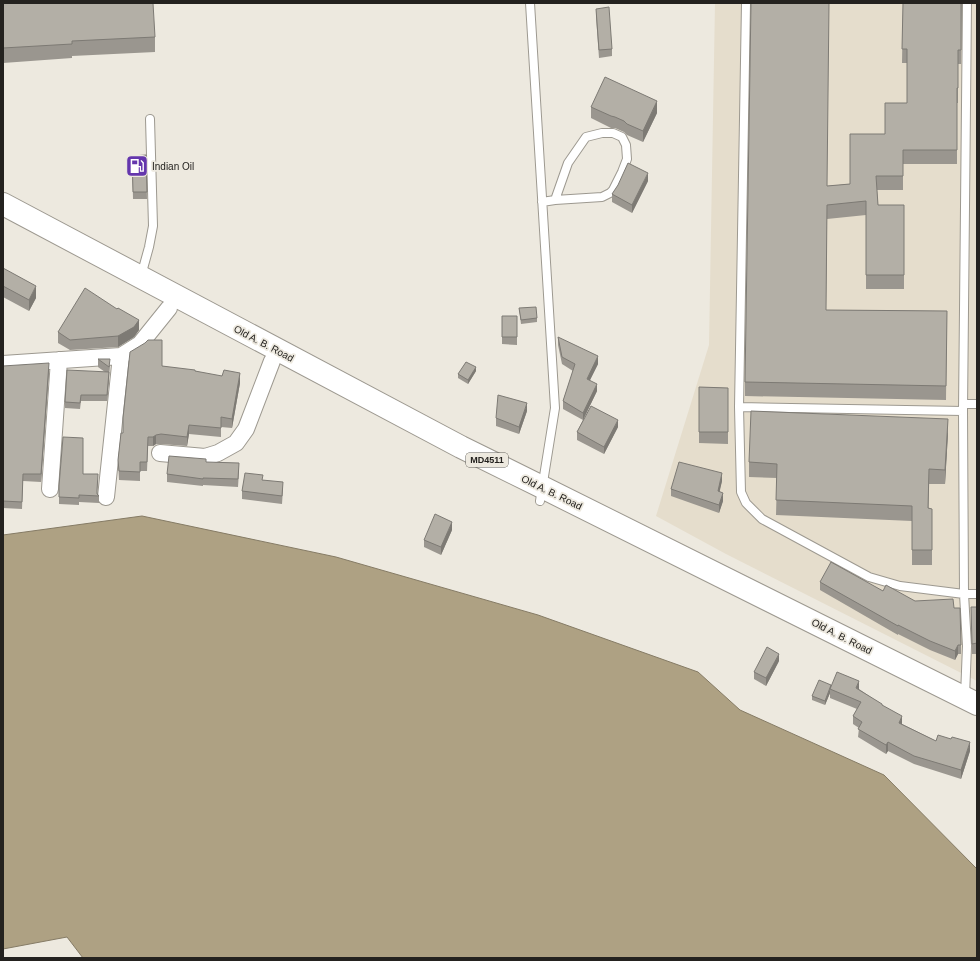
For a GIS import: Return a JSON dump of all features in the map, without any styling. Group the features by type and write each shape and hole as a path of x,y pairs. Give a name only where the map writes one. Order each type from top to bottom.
{"main road":[{"name":"Old A. B. Road","path":"3,204 461,448 541,494 593,528 659,561 764,608 912,682 977,717"},
{"name":"Old A. B. Road","path":"3,222 412,435 541,494 971,701"}],"street":[{"path":"3,364 121,356 140,344 169,308"},
{"path":"106,497 121,356"},
{"path":"50,489 59,360"},
{"path":"160,453 205,457 218,453 236,443 246,429 272,361"}],"lane":[{"path":"530,3 555,408 541,494"},
{"path":"746,3 739,407 741,492 746,503 762,520 869,576 900,586 964,594 977,594"},
{"path":"967,3 963,408 964,594 971,701"},
{"path":"141,278 153,226 150,118"},
{"path":"542,202 602,197 610,193 613,190 627,159 626,145 622,137 613,133 602,133 586,137 568,163 555,200"},
{"path":"739,407 963,408 977,404"}],"shaded area":[{"path":"715,3 977,3 977,681 726,554 656,516 709,345"},
{"path":"142,516 336,557 538,615 698,672 740,710 884,775 977,869 977,958 83,958 67,937 3,949 3,535"}],"building":[{"path":"3,3 153,3 155,37 72,41 72,44 3,48"},
{"path":"751,3 829,3 827,186 850,184 850,134 885,134 885,103 907,103 907,49 902,49 903,3 961,3 961,50 958,50 957,150 903,150 903,176 876,176 878,205 904,205 904,275 866,275 866,201 827,205 826,310 947,311 946,386 745,382"},
{"path":"609,7 612,49 599,50 596,9"},
{"path":"605,77 657,101 643,131 591,107"},
{"path":"146,155 147,192 133,192 132,156"},
{"path":"628,163 648,173 632,205 612,194 618,185"},
{"path":"3,268 36,286 29,300 3,286"},
{"path":"85,288 117,309 118,308 139,320 134,327 118,336 70,340 58,332"},
{"path":"536,307 537,318 521,320 519,308"},
{"path":"502,316 517,316 517,337 502,337"},
{"path":"558,337 598,356 587,379 597,384 583,413 563,401 575,364 562,357"},
{"path":"148,340 162,340 162,366 195,370 222,376 224,370 240,373 232,419 221,417 221,428 189,425 187,437 161,434 148,437 147,462 140,462 140,472 119,471 118,460 121,433 123,433 123,418 130,352"},
{"path":"98,359 110,359 109,367"},
{"path":"466,362 476,367 468,380 458,374"},
{"path":"49,363 41,474 23,474 22,502 3,501 3,366"},
{"path":"67,370 109,372 107,395 81,395 80,403 65,402"},
{"path":"699,387 728,388 728,432 699,432"},
{"path":"498,395 527,403 519,427 496,418"},
{"path":"591,406 618,420 604,447 577,432"},
{"path":"751,411 948,419 945,470 929,469 928,508 932,509 932,550 912,550 912,506 776,500 777,464 749,462"},
{"path":"63,437 83,438 83,474 98,474 97,494 99,496 79,495 79,498 59,497"},
{"path":"169,456 206,459 206,462 239,463 238,479 203,479 167,474"},
{"path":"679,462 722,473 718,491 723,493 719,505 671,489"},
{"path":"245,473 263,475 262,480 283,482 282,496 242,491"},
{"path":"435,514 452,522 441,547 424,540"},
{"path":"831,562 883,591 886,585 915,601 953,599 954,608 960,608 961,645 958,645 955,651 930,641 898,626 820,582"},
{"path":"971,607 977,607 977,643 972,644"},
{"path":"767,647 779,654 766,678 754,672"},
{"path":"837,672 859,681 856,688 902,716 899,723 936,741 938,735 970,742 961,770 914,756 888,742 886,745 858,729 862,722 853,716 861,702 830,689"},
{"path":"819,680 831,685 825,701 812,696"}],"place":[{"name":"Indian Oil","path":"137,166"}]}
